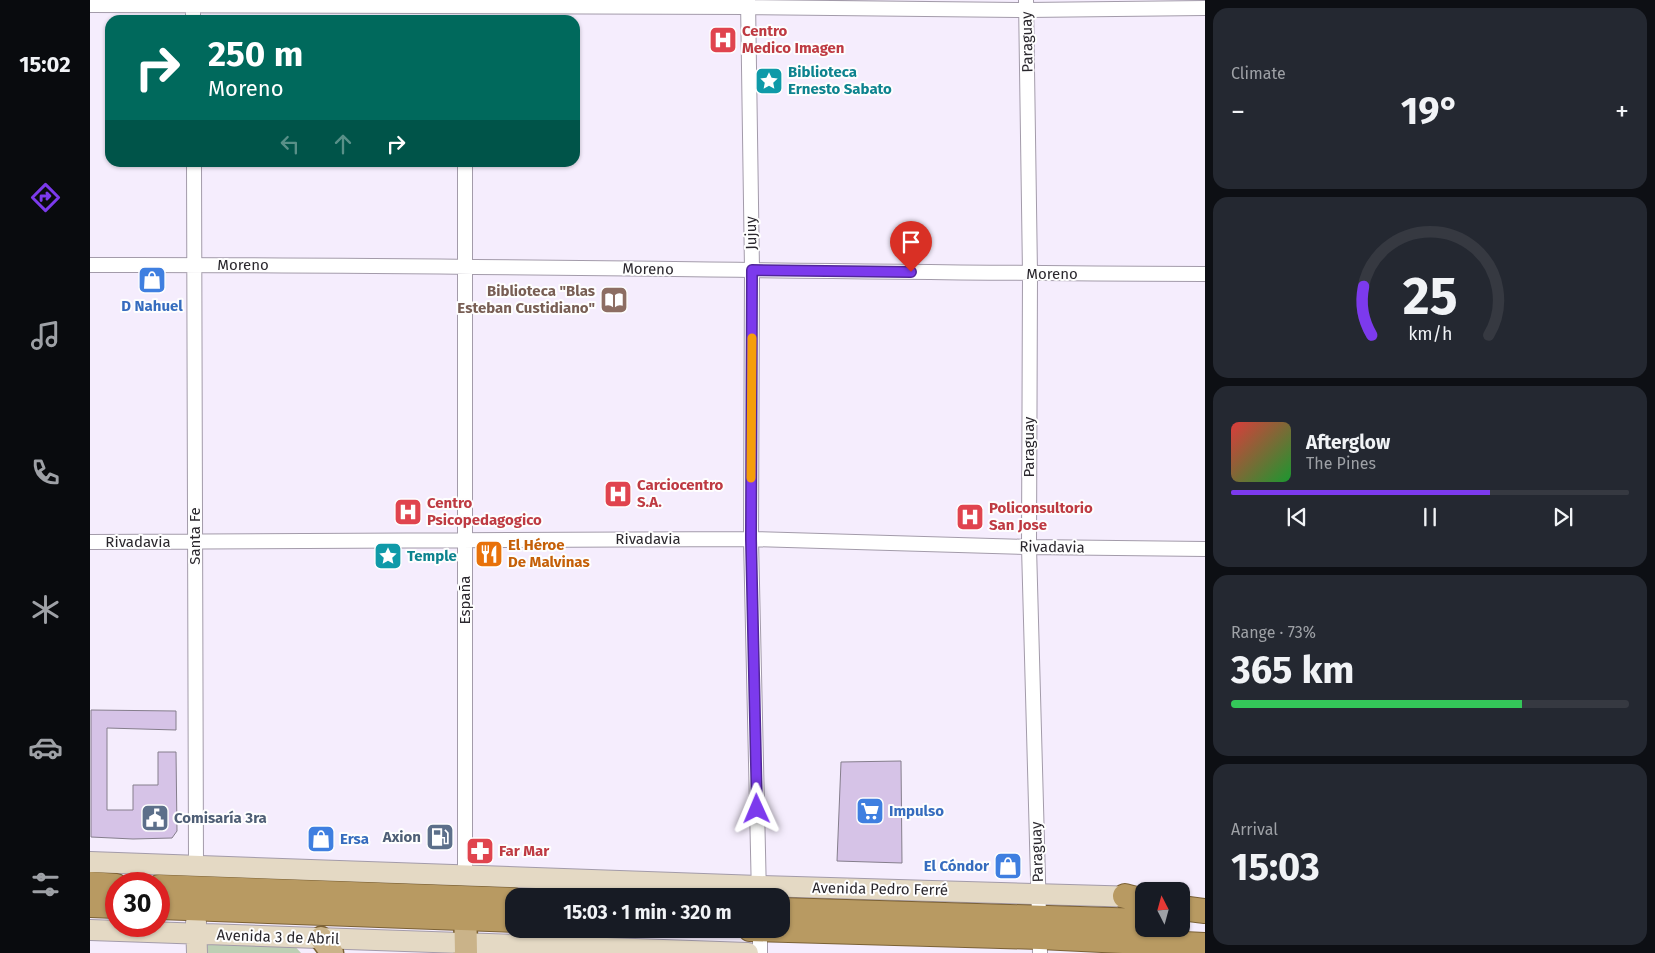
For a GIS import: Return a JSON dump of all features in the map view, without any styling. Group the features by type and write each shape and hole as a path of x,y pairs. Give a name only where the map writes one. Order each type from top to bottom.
{"highway":[{"path":"90,884 105,885"},
{"name":"Avenida 3 de Abril","path":"170,891 196,899"},
{"name":"Avenida 3 de Abril","path":"170,905 196,899 465,897"},
{"path":"465,897 505,899"},
{"path":"465,897 505,916"},
{"path":"90,905 105,906"},
{"path":"1190,909 1205,911"},
{"name":"Avenida Pedro Ferré","path":"790,911 1040,936 1135,922"},
{"path":"1190,922 1205,922"},
{"name":"Avenida Pedro Ferré","path":"790,930 1040,936 1205,945"}],"main road":[{"path":"90,862 327,870 465,897 466,948 748,953"},
{"name":"Santa Fe","path":"196,865 197,944"},
{"name":"Avenida Pedro Ferré","path":"790,891 1038,894 1135,898"},
{"name":"Avenida Pedro Ferré","path":"465,897 505,896"},
{"path":"1190,898 1205,899"},
{"name":"Avenida 3 de Abril","path":"90,930 197,944 466,948"}],"street":[{"path":"90,5 193,9 465,9 748,4 1205,8"},
{"name":"Jujuy","path":"748,4 752,270 751,539 759,888"},
{"name":"Paraguay","path":"1027,5 1030,274 1028,547 1040,936"},
{"name":"Santa Fe","path":"194,167 196,865"},
{"name":"España","path":"465,167 465,897"},
{"name":"Moreno","path":"90,265 465,266 1030,274 1205,274"},
{"name":"Rivadavia","path":"90,542 751,539 1028,547 1205,549"},
{"path":"760,938 760,953"}],"green space":[{"path":"204,943 293,944 301,953 204,953"}],"building":[{"path":"91,710 176,711 176,730 107,728 107,810 133,810 133,785 158,785 158,752 176,752 177,831 172,838 91,837"},
{"name":"Impulso","path":"901,761 902,863 837,861 841,762"}],"slow traffic":[{"path":"751,478 752,338"}],"place":[{"name":"Centro Medico Imagen","path":"723,40"},
{"name":"Biblioteca Ernesto Sabato","path":"769,81"},
{"name":"D Nahuel","path":"152,280"},
{"name":"Biblioteca \"Blas Esteban Custidiano\"","path":"614,300"},
{"name":"Carciocentro S.A.","path":"618,494"},
{"name":"Centro Psicopedagogico","path":"408,512"},
{"name":"Policonsultorio San Jose","path":"970,517"},
{"name":"El Héroe De Malvinas","path":"489,554"},
{"name":"Temple","path":"388,556"},
{"name":"Impulso","path":"870,811"},
{"name":"Comisaría 3ra","path":"155,818"},
{"name":"Axion","path":"440,837"},
{"name":"Ersa","path":"321,839"},
{"name":"Far Mar","path":"480,851"},
{"name":"El Cóndor","path":"1008,866"}],"route":[{"path":"757,809 751,539 752,270 911,272"}]}
